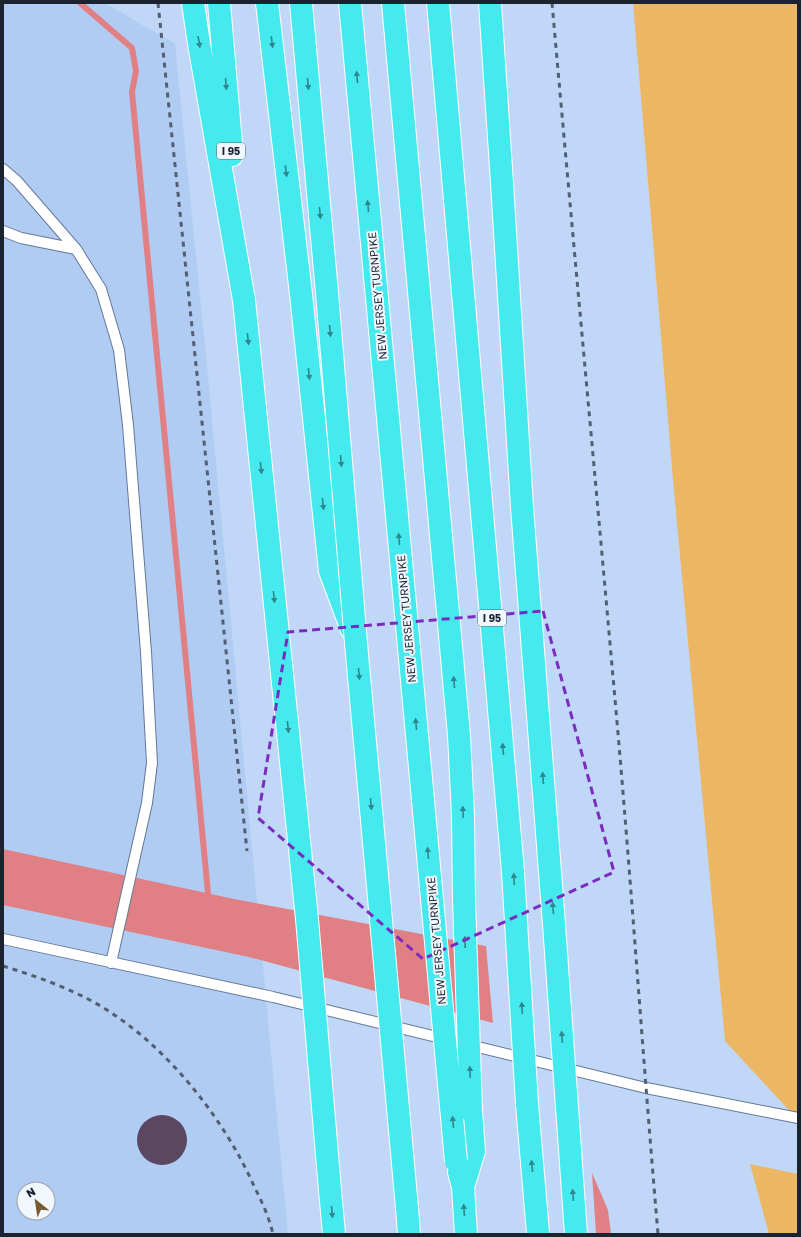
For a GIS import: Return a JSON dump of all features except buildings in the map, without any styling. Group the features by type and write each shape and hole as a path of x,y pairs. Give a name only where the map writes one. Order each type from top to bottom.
{"highway":[{"path":"194,3 199,44 244,300"},
{"name":"I 95","path":"219,3 244,300 307,918 334,1234"},
{"path":"267,3 301,294 330,571 356,643"},
{"path":"301,3 409,1234"},
{"name":"NEW JERSEY TURNPIKE","path":"350,3 456,1161 463,1187 466,1234"},
{"path":"393,3 458,736 463,816 464,899 471,1111 474,1151 463,1187"},
{"name":"I 95","path":"438,3 514,872 527,1104 538,1234"},
{"path":"490,3 522,507 555,932 576,1234"}],"lane":[{"path":"3,169 17,181 76,249 101,289 119,350 128,425 146,652 152,763 147,803 111,963"},
{"path":"3,231 21,238 76,249"},
{"path":"3,939 273,997 646,1088 798,1118"}],"highlighted area":[{"path":"543,611 614,872 423,959 258,818 288,632"}],"shaded area":[{"path":"3,3 105,3 175,44 209,387 288,1234 3,1234"},
{"path":"633,3 798,3 798,1120 725,1041 673,480"},
{"path":"3,849 234,899 486,946 493,1023 249,957 3,905"},
{"path":"750,1164 798,1174 798,1234 769,1234"},
{"path":"592,1173 608,1210 611,1234 596,1234"}],"waterway":[{"path":"80,3 132,48 136,71 132,92 208,893"}],"railway":[{"path":"158,3 247,851"},
{"path":"552,3 619,747 658,1234"},
{"path":"3,966 67,989 88,999 114,1015 163,1055 186,1079 225,1132 241,1159 260,1198 273,1234"}]}
